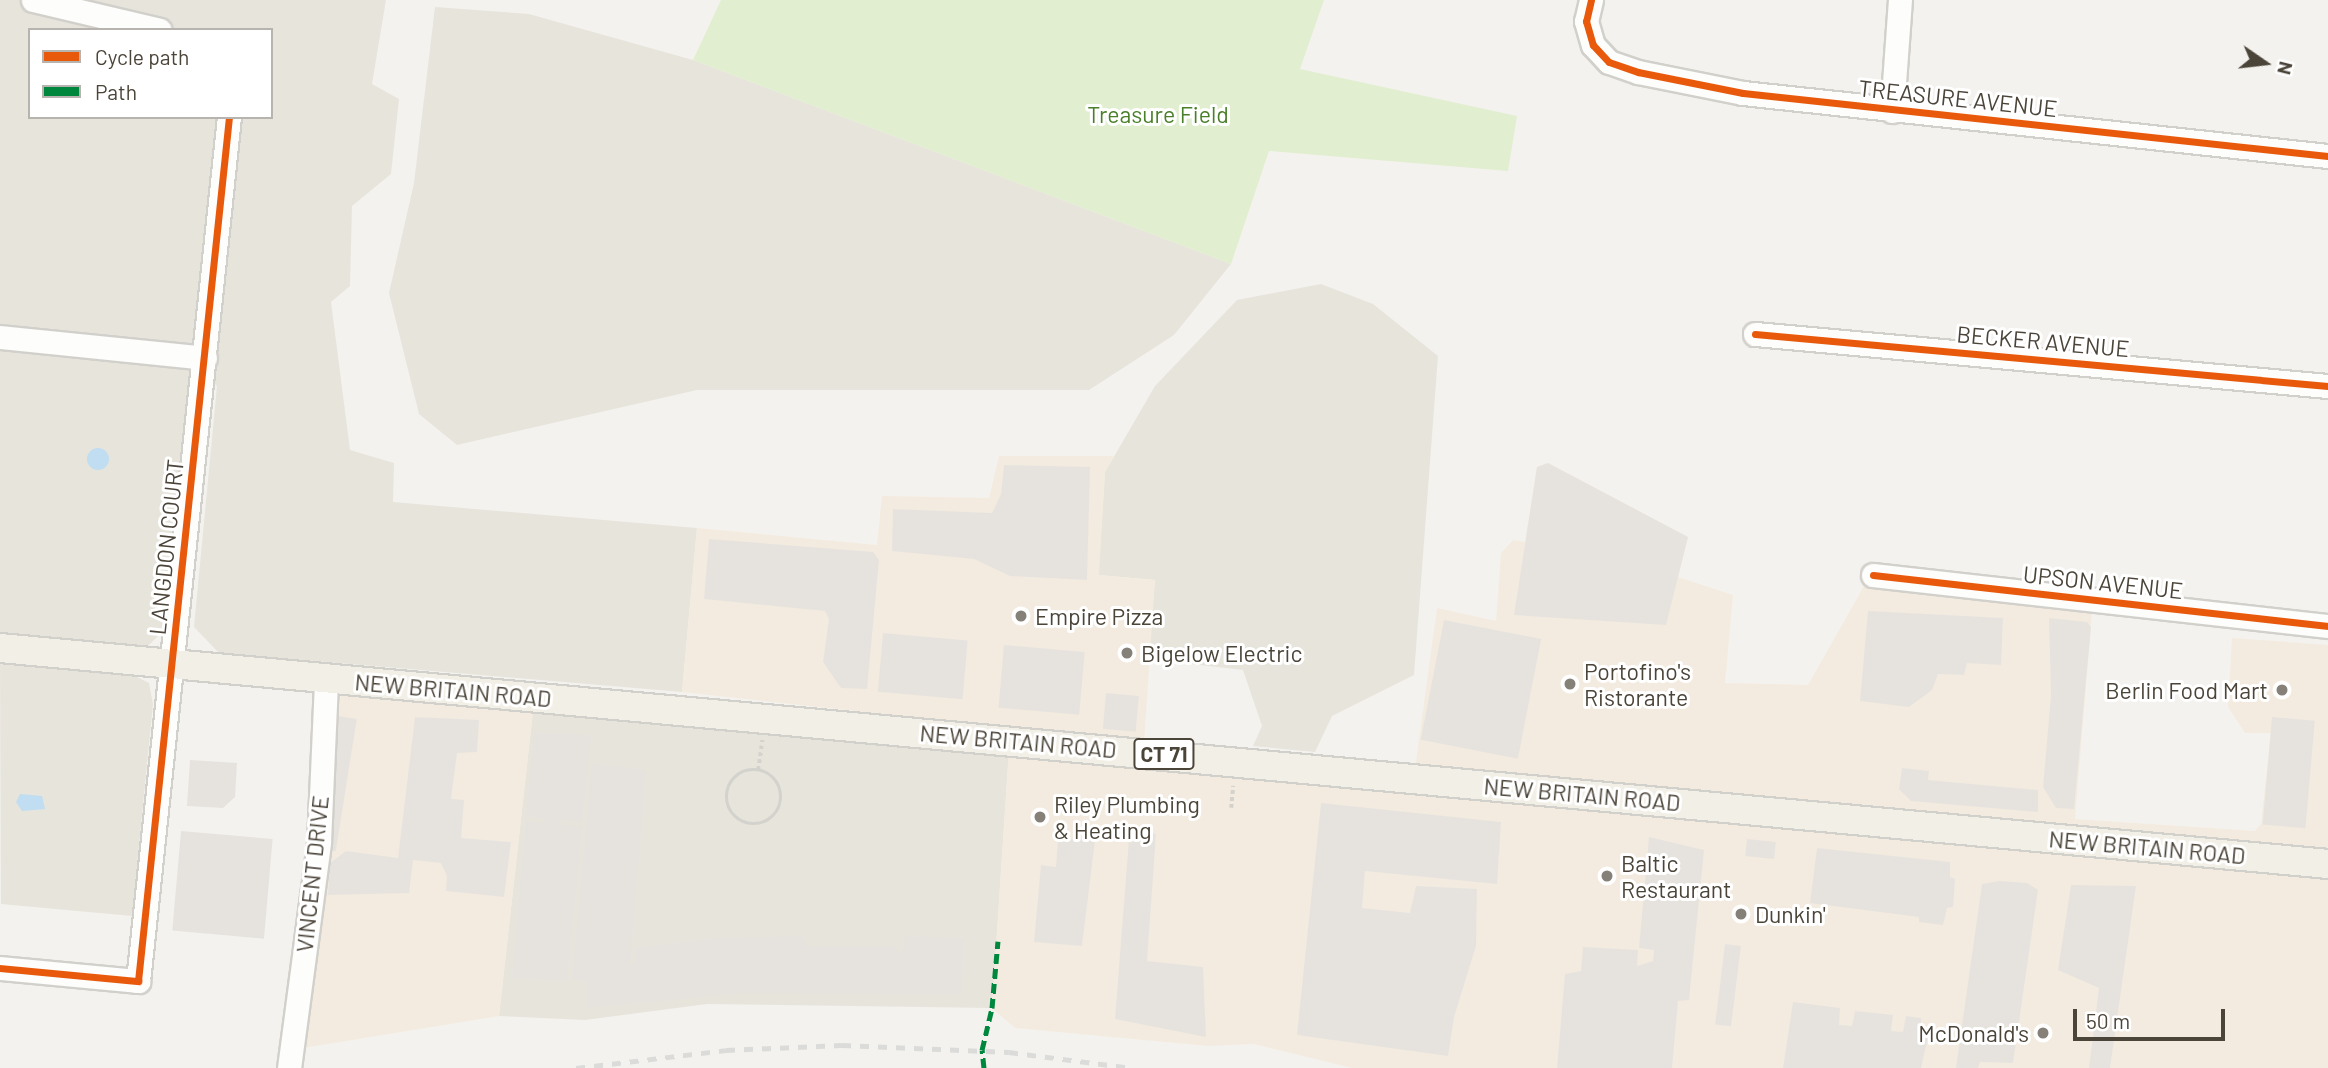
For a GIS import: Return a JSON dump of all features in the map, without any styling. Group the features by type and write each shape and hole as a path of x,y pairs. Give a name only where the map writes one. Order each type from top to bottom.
{"main road":[{"name":"NEW BRITAIN ROAD","path":"0,648 2328,863"}],"street":[{"path":"33,0 152,28"},
{"name":"TREASURE AVENUE","path":"1591,0 1586,21 1593,46 1609,62 1638,72 1742,93 2328,156"},
{"path":"1892,111 1900,0"},
{"name":"LANGDON COURT","path":"0,968 138,981 229,119"},
{"name":"BECKER AVENUE","path":"1755,334 2328,386"},
{"path":"0,337 205,358"},
{"name":"UPSON AVENUE","path":"1873,575 2328,626"},
{"name":"VINCENT DRIVE","path":"289,1068 319,842 326,679"},
{"path":"2328,858 2328,863"}],"path":[{"path":"758,770 762,738"},
{"path":"758,770 777,784 780,801 765,821 748,823 732,814 728,788 739,774 758,770"},
{"path":"1231,808 1233,784"}],"shaded area":[{"path":"0,0 386,0 372,84 399,99 391,174 352,206 350,286 331,302 350,450 394,463 393,502 697,528 682,692 219,653 194,627 217,386 175,343 0,327"},
{"path":"435,7 529,14 693,60 1231,264 1174,335 1089,390 697,390 457,445 419,414 389,293 414,183"},
{"path":"1321,284 1373,304 1438,356 1414,675 1332,716 1315,752 1253,746 1262,726 1243,670 1148,659 1155,580 1098,575 1105,472 1155,386 1237,300"},
{"path":"0,347 193,367 163,631 147,647 0,633"},
{"path":"999,456 1114,456 1105,472 1099,575 1155,580 1144,743 682,692 697,528 877,545 882,496 989,498"},
{"path":"1548,463 1688,537 1678,577 1733,595 1725,683 1808,685 1864,586 2092,613 2075,819 2255,831 2261,824 2271,733 2245,733 2228,707 2232,638 2328,645 2328,1068 1352,1068 1254,1044 1208,1046 1015,1028 992,1008 1009,750 1412,791 1437,608 1496,621 1501,553 1513,540 1525,542 1537,467"},
{"path":"1548,463 1688,537 1666,625 1514,615 1537,467"},
{"path":"1004,465 1090,467 1087,580 1010,576 974,559 892,551 893,509 992,513 1001,494"},
{"path":"709,539 873,552 879,560 867,689 841,688 823,662 829,619 825,611 704,599"},
{"path":"1868,611 2003,618 2001,665 1967,663 1964,675 1938,674 1932,690 1909,707 1860,701"},
{"path":"2049,618 2087,622 2091,627 2074,809 2056,808 2043,787 2051,695"},
{"path":"1444,620 1541,639 1518,759 1421,740"},
{"path":"883,633 968,640 963,699 878,692"},
{"path":"1004,645 1085,652 1079,715 999,708"},
{"path":"0,664 135,676 149,683 153,704 132,916 1,904"},
{"path":"341,692 533,711 499,1016 297,1049"},
{"path":"1106,693 1139,696 1136,732 1103,729"},
{"path":"533,711 1009,750 992,1008 707,1004 585,1020 499,1016"},
{"path":"338,716 357,719 336,851 317,848"},
{"path":"415,717 479,720 477,752 457,753 451,799 464,800 461,838 511,842 504,897 446,891 447,876 441,863 413,860 409,893 328,895 330,863 346,851 398,858"},
{"path":"2272,717 2315,721 2305,828 2263,825"},
{"path":"534,732 591,736 582,822 559,820 559,824 582,827 567,981 512,978 526,821 543,823 544,819 526,816"},
{"path":"190,760 237,763 235,797 223,808 187,806"},
{"path":"592,764 646,770 630,965 636,962 635,948 720,938 802,936 806,946 895,946 899,954 904,951 904,936 964,938 961,994 743,993 587,1008 587,982 572,979"},
{"path":"1902,768 1929,771 1928,780 2038,790 2038,812 1911,801 1899,789"},
{"path":"1321,803 1501,822 1497,884 1365,871 1362,908 1410,913 1416,886 1477,889 1476,946 1454,1017 1448,1056 1297,1035"},
{"path":"1130,826 1156,834 1147,961 1203,967 1206,1037 1115,1019"},
{"path":"181,831 273,839 264,939 172,931"},
{"path":"1649,837 1704,850 1689,1000 1678,1001 1672,1068 1557,1068 1565,974 1581,971 1583,947 1638,950 1637,966 1653,961 1654,950 1639,948"},
{"path":"1058,838 1095,840 1082,946 1034,942 1041,865 1056,867"},
{"path":"1747,839 1776,842 1774,859 1745,856"},
{"path":"1817,848 1950,862 1950,877 1955,879 1953,907 1947,908 1943,925 1919,922 1919,917 1810,903"},
{"path":"1999,881 2027,883 2038,890 2013,1063 1980,1062 1978,1068 1956,1068 1982,884"},
{"path":"2071,885 2136,886 2110,1068 2089,1068 2099,988 2058,970"},
{"path":"1725,944 1741,946 1731,1026 1715,1024"},
{"path":"1793,1002 1840,1008 1839,1025 1852,1026 1855,1011 1893,1015 1891,1031 1903,1032 1906,1016 1921,1018 1921,1033 1928,1037 1921,1068 1783,1068"}],"green space":[{"name":"Treasure Field","path":"721,0 1324,0 1300,69 1517,116 1508,171 1269,151 1231,264 693,60"}],"water":[{"path":"98,448 106,451 109,459 106,467 98,470 90,467 87,459 90,451"},
{"path":"20,794 42,796 45,809 22,811 16,802"}],"railway":[{"path":"576,1068 726,1050 842,1045 1009,1052 1132,1068"}],"marked path":[{"path":"984,1068 982,1050 992,1008 998,941"}],"cycle path":[{"path":"1591,0 1586,21 1593,45 1609,62 1638,72 1743,93 2328,156"},
{"path":"0,968 138,981 229,119"},
{"path":"1755,334 2328,386"},
{"path":"1873,575 2328,626"}],"place":[{"name":"Empire Pizza","path":"1021,616"},
{"name":"Bigelow Electric","path":"1127,653"},
{"name":"Portofino's Ristorante","path":"1570,684"},
{"name":"Berlin Food Mart","path":"2282,690"},
{"name":"Riley Plumbing & Heating","path":"1040,817"},
{"name":"Baltic Restaurant","path":"1607,876"},
{"name":"Dunkin'","path":"1741,914"},
{"name":"McDonald's","path":"2043,1033"}]}
